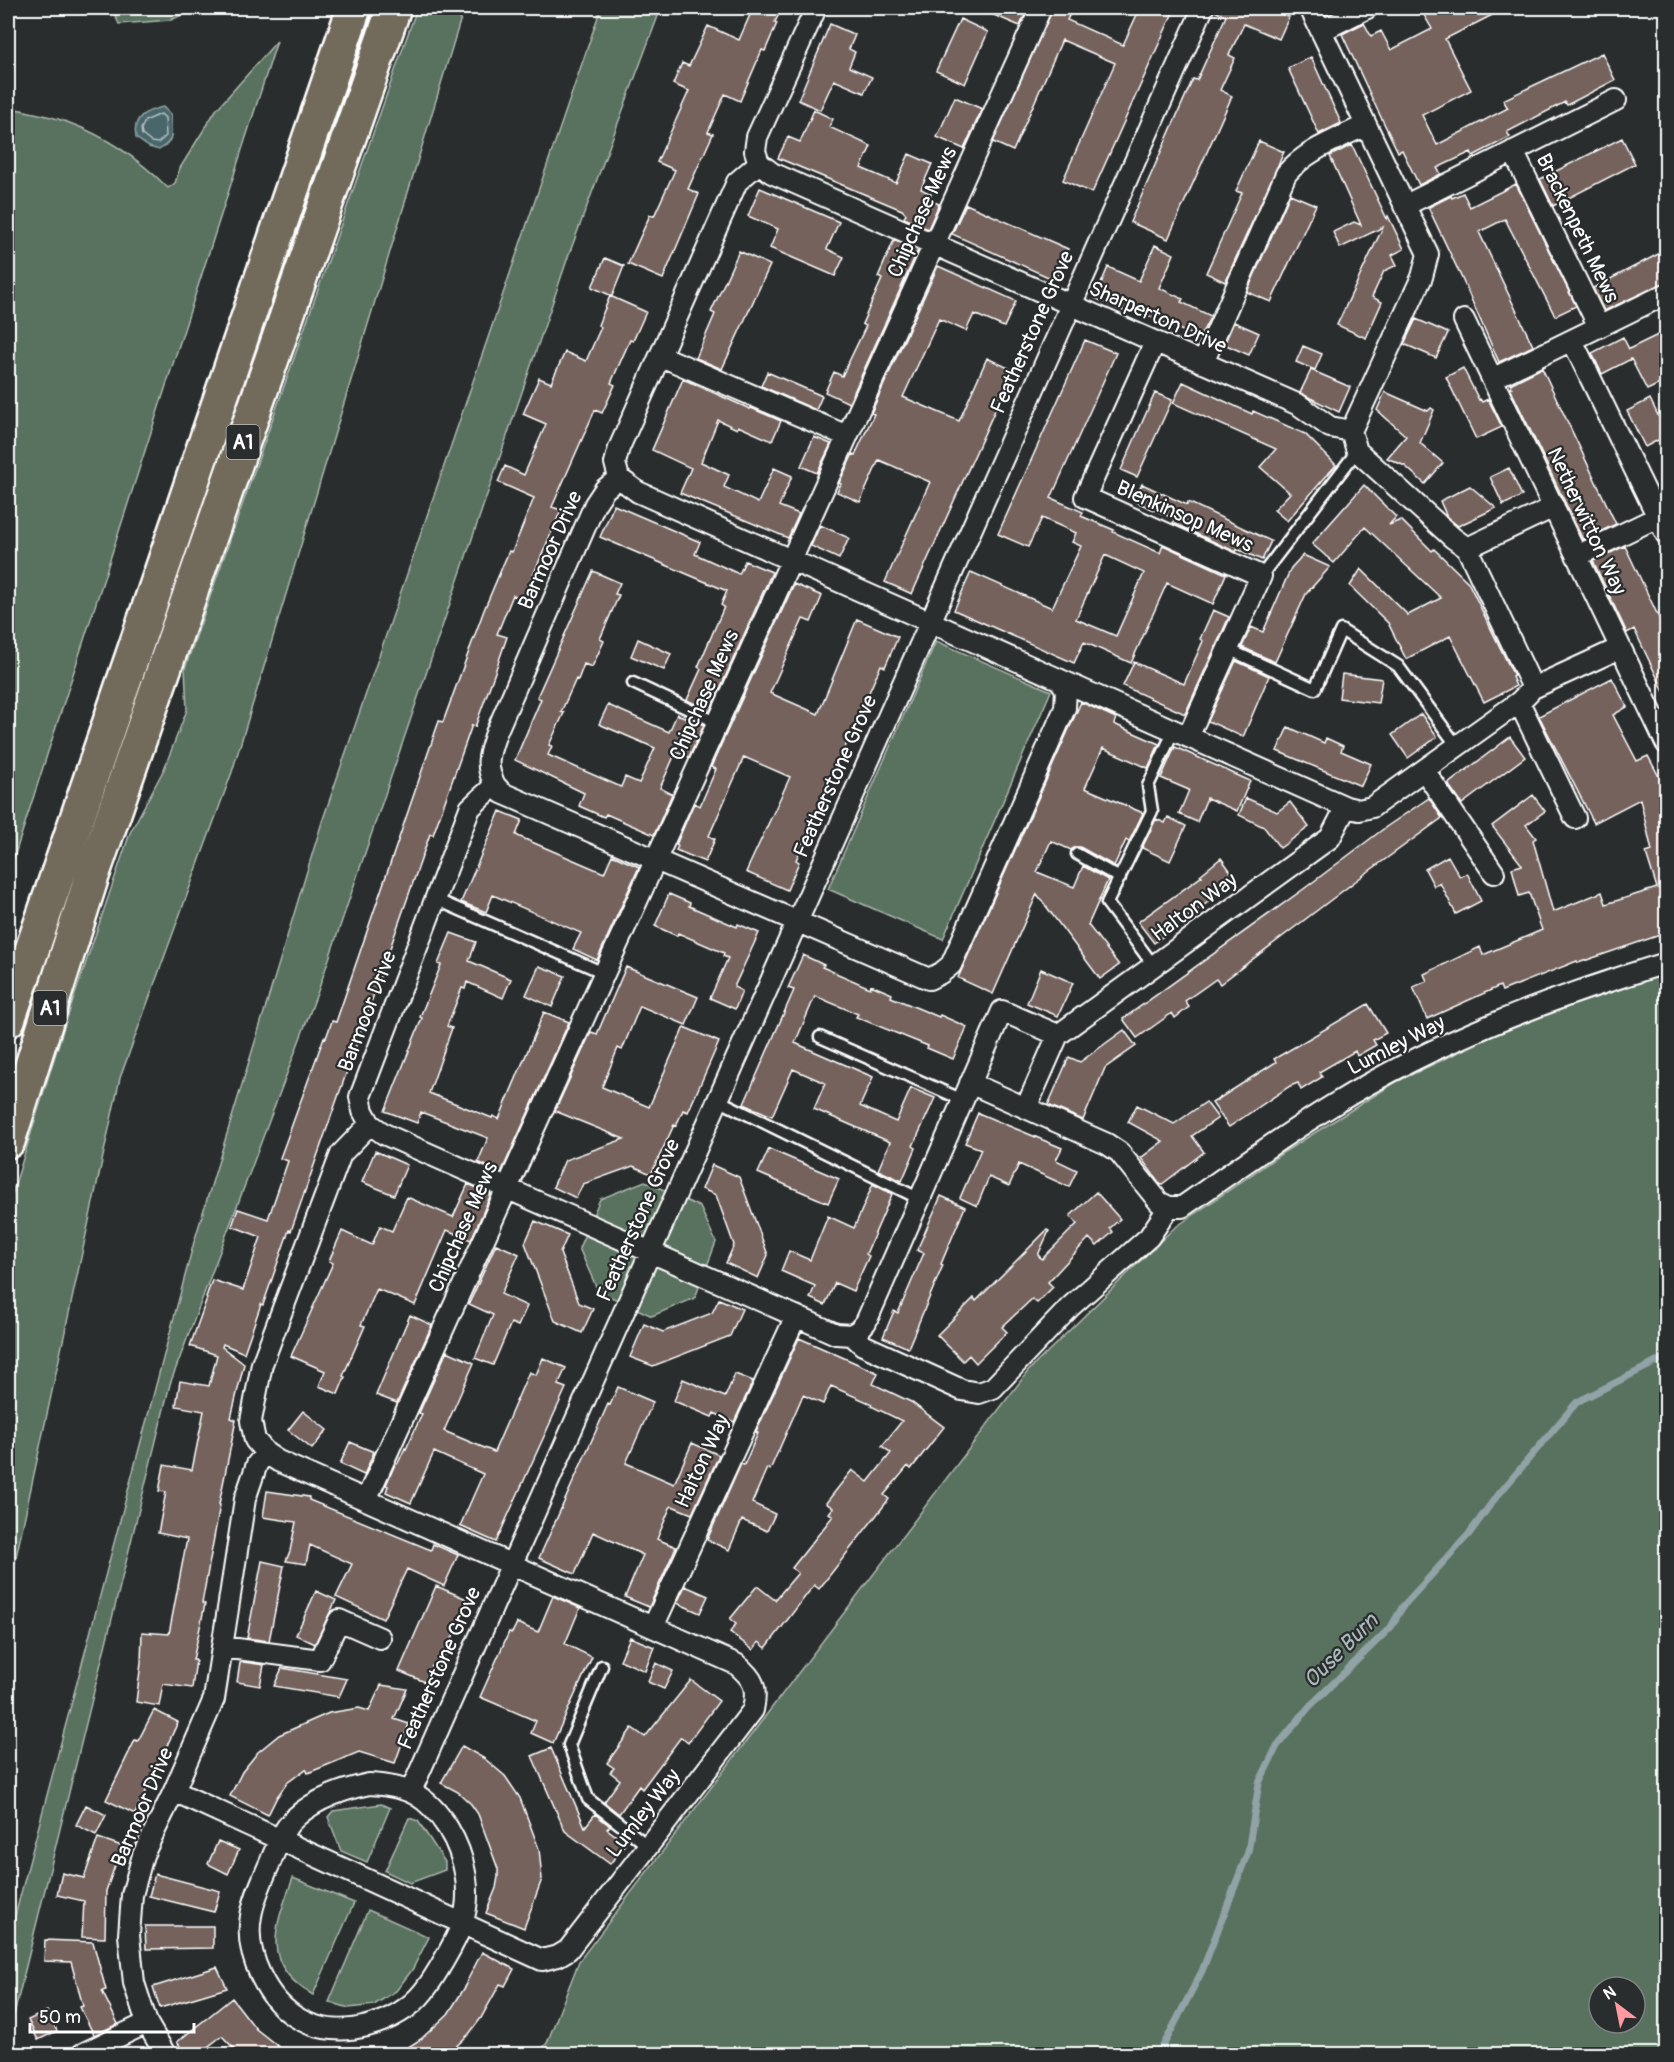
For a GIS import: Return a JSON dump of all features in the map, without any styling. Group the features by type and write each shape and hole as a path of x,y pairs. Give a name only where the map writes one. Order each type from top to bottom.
{"highway":[{"name":"A1","path":"8,1020 354,8"},
{"name":"A1","path":"8,1141 92,876 394,8"}],"street":[{"path":"816,8 757,137 755,151 759,163 737,182 619,448 615,463 619,478 638,492 1346,807 1359,810 1372,807 1526,695 1620,648"},
{"name":"Chipchase Mews","path":"366,1500 1041,8"},
{"name":"Featherstone Grove","path":"411,1791 1203,8"},
{"path":"1310,8 1428,254 1422,277 1351,432 1357,451 1467,548 1575,818"},
{"path":"1321,31 1367,8"},
{"name":"Brackenpeth Mews","path":"1404,206 1616,100"},
{"path":"1203,363 1286,174 1297,161 1309,153 1366,125"},
{"name":"Brackenpeth Mews","path":"1513,151 1599,327"},
{"name":"Sharperton Drive","path":"759,163 772,173 1299,405 1330,427 1351,432"},
{"name":"Brackenpeth Mews","path":"1492,379 1666,294"},
{"name":"Netherwitton Way","path":"1464,320 1666,743"},
{"path":"1572,340 1664,521 1577,556"},
{"name":"Blenkinsop Mews","path":"1155,342 1085,497 1261,576 1228,649 1181,734"},
{"path":"661,357 847,436"},
{"name":"Barmoor Drive","path":"370,1124 363,1111 360,1096 470,808 495,784 489,773 487,760 496,733 595,504 605,489 619,478"},
{"path":"1467,548 1554,507"},
{"path":"495,784 502,793 929,979 941,974 951,965 1065,708 1066,688 1059,679"},
{"path":"1424,770 1494,873"},
{"name":"Halton Way","path":"1058,1035 1330,838 1346,807"},
{"name":"Lumley Way","path":"1168,1207 1182,1207 1334,1104 1434,1050 1512,1016 1588,987 1666,963"},
{"path":"852,1335 866,1322 1002,1011 1058,1035 1026,1108"},
{"path":"652,1627 278,1461 266,1453 255,1440 250,1421 262,1364 341,1154 370,1124 384,1134 836,1334 852,1335 863,1345 962,1390 979,1393 993,1388 1070,1307 1149,1237 1168,1207 1159,1202 1119,1152 1107,1144 1026,1108 967,1092"},
{"name":"Halton Way","path":"652,1627 796,1316"},
{"name":"Barmoor Drive","path":"165,2055 147,2023 134,1983 129,1935 132,1895 143,1855 214,1699 245,1499 257,1464 266,1453"},
{"path":"222,1647 320,1660 339,1620 380,1638"},
{"name":"Lumley Way","path":"462,1924 542,1960 558,1956 568,1950 753,1710 757,1694 748,1674 736,1664 652,1627"},
{"path":"369,1784 388,1785 411,1791 427,1801 436,1811 459,1850 466,1876 466,1900 462,1924 438,1971 423,1993 400,2013 373,2025 346,2030 325,2029 307,2024 294,2017 274,1997 255,1962 250,1939 250,1917 257,1893 279,1840 290,1823 309,1808 331,1796 369,1784"},
{"path":"174,1791 462,1924"},
{"path":"82,2055 147,2023"}],"lane":[{"path":"1261,576 1357,451"},
{"path":"1228,649 1315,689 1341,630 1398,666 1457,746"},
{"path":"633,683 718,723"},
{"path":"1154,966 1107,903 1152,811 1148,786 1181,734"},
{"path":"1077,854 1120,878"},
{"path":"435,899 604,973"},
{"path":"820,1037 967,1092"},
{"path":"718,1100 920,1199"},
{"path":"602,1666 569,1745 588,1799 648,1846"}],"green space":[{"path":"112,8 197,8 171,20 119,24"},
{"path":"417,8 464,8 232,772 120,1078 8,1594 8,1207 64,1027 130,833 164,769 187,710 185,668"},
{"path":"601,8 661,8 568,257 318,991 170,1384 8,2039 8,1942 194,1242 322,822"},
{"path":"277,41 8,876 8,107 45,115 95,134 134,158 168,188 175,183 180,168 216,110"},
{"path":"936,641 1051,691 943,939 828,889"},
{"path":"1666,974 1666,2054 537,2054 547,2043 579,1961 1029,1370 1173,1229 1284,1152 1396,1082 1497,1034"},
{"path":"645,1181 700,1207 716,1242 695,1298 652,1316 598,1291 579,1248 600,1199"},
{"path":"381,1804 390,1808 367,1862 341,1851 328,1817 333,1811"},
{"path":"409,1818 418,1821 445,1862 445,1870 410,1883 385,1871"},
{"path":"293,1878 354,1903 313,1995 296,1983 278,1957 277,1928"},
{"path":"368,1910 429,1937 412,1970 396,1991 374,2005 349,2008 329,2002"}],"water":[{"path":"163,107 171,115 171,135 168,142 159,150 149,147 136,138 135,131 141,116"}],"building":[{"path":"753,8 782,8 765,51 762,50 740,101 725,94 708,132 713,134 688,189 699,194 663,279 628,264 650,215 654,216 675,170 657,162 689,91 673,84 682,63 689,66 708,26 739,40"},
{"path":"977,8 1028,8 1020,26"},
{"path":"1053,8 1073,8 1067,20 1123,45 1140,8 1175,8 1092,193 1063,180 1115,63 1062,40 1013,151 993,142"},
{"path":"1215,8 1267,8 1289,17 1279,39 1244,24 1229,55 1235,58 1220,90 1232,96 1168,239 1130,222 1193,79 1197,80 1226,16 1214,11"},
{"path":"1420,8 1506,8 1445,39 1471,90 1422,115 1437,145 1508,108 1503,100 1602,53 1615,80 1567,105 1565,102 1507,132 1510,137 1473,156 1471,152 1437,168 1441,174 1419,185 1402,150 1398,152 1342,34 1364,23 1371,36 1381,31 1391,50 1432,29"},
{"path":"960,19 988,32 965,84 936,71"},
{"path":"830,24 855,35 849,49 855,52 849,67 872,77 864,93 834,80 820,110 798,100"},
{"path":"1311,57 1341,123 1319,134 1288,68"},
{"path":"955,97 982,109 964,149 937,137"},
{"path":"814,110 833,119 829,127 871,146 861,168 896,183 909,154 932,164 921,189 931,194 929,200 939,204 928,229 904,218 906,214 902,210 778,158 788,137 800,142"},
{"path":"1622,138 1635,164 1553,206 1540,179"},
{"path":"1259,141 1284,152 1225,282 1206,273 1242,193 1236,191"},
{"path":"1352,145 1404,249 1392,255 1397,265 1384,271 1372,297 1382,302 1366,338 1337,325 1383,227 1340,248 1333,232 1354,222 1361,225 1330,156"},
{"path":"1516,184 1576,306 1555,316 1505,219 1479,232 1533,346 1499,362 1429,207 1463,193 1470,207"},
{"path":"760,188 839,222 827,249 844,257 835,276 770,248 778,229 748,216"},
{"path":"1290,194 1316,205 1271,302 1247,292"},
{"path":"966,204 1068,249 1055,280 952,234"},
{"path":"894,240 918,250 849,403 825,392 834,372 842,376 866,326 862,324 882,279 878,277"},
{"path":"1155,245 1174,254 1159,288 1183,299 1181,302 1211,316 1199,338 1130,308 1128,313 1095,298 1108,267 1139,281"},
{"path":"1666,250 1666,282 1604,311 1593,288"},
{"path":"739,251 770,265 722,369 696,358 715,314 711,312"},
{"path":"605,258 624,266 612,296 592,287"},
{"path":"938,266 1016,301 1004,327 974,314 966,331 939,319 903,397 959,421 987,358 1013,370 912,594 885,582 930,482 879,460 860,502 837,492 841,484 839,483 874,414 871,413"},
{"path":"610,296 646,312 633,341 630,340 611,383 615,385 602,413 595,410 552,507 561,510 523,599 513,595 497,634 507,637 495,672 475,727 472,725 433,835 430,834 291,1231 289,1230 244,1353 223,1344 222,1347 244,1364 231,1418 236,1420 202,1603 205,1604 193,1660 196,1660 192,1688 163,1684 159,1706 136,1702 142,1632 169,1634 187,1539 158,1533 166,1492 159,1491 164,1465 192,1470 204,1411 176,1406 180,1381 209,1386 217,1355 190,1346 206,1297 212,1280 243,1290 261,1237 232,1226 238,1209 268,1219 288,1161 280,1158 324,1037 326,1038 332,1021 336,1022 439,721 443,722 484,610 509,551 512,552 534,498 498,482 505,466 524,475 546,424 523,414 539,378 551,383 565,352 586,361 601,327 598,325"},
{"path":"1416,319 1448,333 1436,358 1404,344"},
{"path":"1234,322 1259,333 1249,355 1224,344"},
{"path":"1666,331 1666,355 1658,359 1666,375 1666,381 1647,390 1631,359 1602,374 1592,353 1623,337 1629,349"},
{"path":"1085,340 1116,353 1051,498 1083,512 1081,516 1160,553 1163,545 1226,574 1213,604 1167,583 1131,663 1084,642 1074,663 954,610 971,572 1052,608 1081,546 1072,542 1076,533 1042,518 1028,547 998,534","holes":["1105,555 1144,573 1116,636 1076,619"]},
{"path":"1303,346 1322,354 1315,370 1296,362"},
{"path":"1463,368 1479,400 1482,402 1488,399 1502,427 1476,439 1446,377"},
{"path":"1542,368 1616,524 1583,540 1510,388 1512,388 1510,384"},
{"path":"1311,370 1350,387 1339,412 1300,393"},
{"path":"767,372 822,396 816,410 761,386"},
{"path":"683,379 781,421 772,441 718,420 701,462 729,475 724,487 758,503 774,468 792,476 779,506 799,514 788,538 680,493 691,468 652,450"},
{"path":"1183,382 1252,414 1253,411 1305,434 1336,465 1287,521 1274,510 1290,493 1260,467 1276,449 1173,403"},
{"path":"1385,392 1428,411 1431,408 1434,410 1420,443 1443,463 1425,484 1405,466 1387,458 1406,436 1377,410"},
{"path":"1155,393 1172,400 1137,477 1121,470"},
{"path":"1650,399 1666,436 1645,447 1627,411"},
{"path":"814,437 831,444 817,473 801,466"},
{"path":"1509,468 1522,496 1503,505 1490,477"},
{"path":"1142,484 1187,505 1188,502 1271,541 1262,560 1237,549 1236,552 1173,523 1175,519 1134,501"},
{"path":"1364,485 1396,517 1389,525 1401,520 1468,582 1514,676 1512,677 1516,686 1484,702 1450,636 1406,659 1388,623 1350,586 1361,569 1408,615 1441,598 1365,527 1334,563 1312,544"},
{"path":"1470,486 1496,508 1458,526 1447,517 1440,501"},
{"path":"614,505 700,542 695,554 739,574 745,561 772,572 710,711 687,700 701,669 698,667 724,607 721,605 727,591 600,537"},
{"path":"820,525 849,538 839,559 811,546"},
{"path":"1625,546 1660,620 1666,616 1666,696 1634,629 1627,633 1593,561"},
{"path":"1303,555 1330,567 1306,594 1275,662 1242,647 1251,627 1263,632 1291,568"},
{"path":"593,571 620,583 615,594 619,595 600,639 604,641 592,667 584,664 561,712 564,713 549,745 552,746 548,755 621,787 625,777 639,783 655,748 599,724 608,705 669,732 677,714 704,725 689,757 676,752 660,788 672,794 654,835 606,814 604,817 579,806 584,793 515,760 541,699 537,697"},
{"path":"794,584 822,596 811,622 803,619 770,693 818,714 857,619 898,637 885,667 881,665 796,860 799,862 787,890 746,872 790,777 744,757 709,836 715,839 705,862 676,850 678,846 676,845 694,803 700,806 716,769 711,767"},
{"path":"1213,610 1229,617 1185,714 1123,686 1134,662 1184,684 1203,641 1200,639"},
{"path":"638,639 671,654 664,670 631,656"},
{"path":"1236,661 1269,676 1243,737 1208,721"},
{"path":"1342,674 1382,679 1378,703 1339,698"},
{"path":"1612,678 1627,707 1613,715 1637,761 1648,756 1666,790 1666,933 1578,963 1577,961 1502,991 1500,986 1427,1019 1413,987 1427,981 1424,974 1480,947 1483,955 1542,930 1529,893 1519,896 1512,868 1522,865 1492,826 1533,795 1545,811 1526,825 1536,838 1533,840 1553,912 1602,892 1606,904 1657,888 1646,853 1652,851 1640,799 1594,823 1539,716"},
{"path":"1081,702 1116,718 1114,724 1159,744 1148,768 1103,748 1085,788 1143,813 1129,842 1126,840 1114,866 1080,847 1071,850 1051,841 1037,872 1074,887 1083,866 1108,880 1088,925 1119,965 1100,979 1037,894 993,994 958,978"},
{"path":"1421,714 1437,737 1408,758 1392,735"},
{"path":"1288,727 1324,743 1326,738 1343,746 1341,751 1371,764 1361,786 1277,751"},
{"path":"1510,737 1525,757 1462,804 1448,784"},
{"path":"1175,747 1250,781 1237,811 1207,798 1197,822 1179,814 1189,790 1161,778"},
{"path":"1246,798 1277,812 1290,802 1309,827 1280,848 1264,827 1239,815"},
{"path":"1429,798 1442,818 1220,984 1216,979 1185,1001 1189,1007 1175,1018 1172,1013 1137,1038 1123,1019"},
{"path":"500,811 522,820 516,835 604,873 612,855 639,867 597,960 573,949 581,933 493,895 486,912 461,902"},
{"path":"1168,817 1186,826 1170,861 1142,848 1156,819 1165,823"},
{"path":"1448,856 1460,877 1467,873 1481,901 1456,914 1440,883 1434,886 1425,869"},
{"path":"1221,858 1237,880 1154,943 1138,922 1202,876 1200,875"},
{"path":"669,894 690,903 689,906 737,927 738,924 759,933 734,987 742,991 735,1009 710,998 728,958 723,956 724,953 678,933 677,936 655,926"},
{"path":"451,933 476,942 469,961 511,979 503,998 467,982 465,989 462,988 447,1026 452,1028 429,1093 499,1119 544,1012 569,1022 501,1173 478,1162 488,1138 421,1112 417,1123 385,1111 422,1018 420,1017 441,965 438,964"},
{"path":"803,955 824,965 822,967 870,988 871,985 892,994 891,997 967,1027 953,1059 927,1048 928,1046 856,1017 858,1014 815,996 795,1043 873,1077 860,1106 896,1122 911,1088 935,1098 913,1146 916,1148 902,1181 878,1170 890,1142 814,1109 825,1083 793,1069 772,1116 744,1104 794,990 788,988"},
{"path":"539,966 565,976 552,1007 526,995"},
{"path":"626,967 698,997 686,1025 640,1006 622,1050 618,1048 602,1087 649,1107 684,1027 719,1042 688,1112 683,1110 676,1126 674,1125 651,1174 633,1166 583,1184 576,1198 553,1187 565,1160 624,1139 555,1111 591,1032 597,1034"},
{"path":"1041,969 1073,983 1058,1016 1027,1003"},
{"path":"1368,1004 1386,1033 1373,1040 1376,1045 1357,1056 1355,1051 1319,1072 1322,1077 1301,1090 1298,1083 1290,1086 1229,1127 1212,1103 1276,1062 1274,1059"},
{"path":"1124,1030 1136,1046 1105,1068 1083,1120 1048,1105 1069,1057 1080,1062"},
{"path":"1206,1102 1218,1118 1192,1136 1204,1152 1161,1185 1141,1158 1163,1141 1128,1122 1137,1105 1174,1124"},
{"path":"978,1113 1062,1148 1056,1160 1077,1170 1069,1187 1019,1164 1009,1186 989,1177 977,1206 960,1198 981,1149 965,1143"},
{"path":"769,1149 839,1179 828,1203 758,1173"},
{"path":"375,1151 407,1165 394,1195 362,1182"},
{"path":"712,1165 739,1177 768,1255 758,1278 726,1263 734,1245 716,1195 702,1189"},
{"path":"468,1184 491,1194 471,1240 447,1230 415,1305 377,1289 361,1325 365,1326 343,1376 345,1377 338,1394 319,1386 325,1371 291,1356 333,1263 329,1261 342,1231 372,1245 380,1226 392,1231 407,1197 453,1217"},
{"path":"873,1184 892,1194 853,1291 835,1283 825,1305 810,1298 815,1286 781,1271 789,1251 810,1260 828,1216 854,1228"},
{"path":"1096,1192 1120,1219 1110,1228 1113,1232 1097,1246 1089,1238 1048,1282 1053,1287 1037,1303 1032,1299 1002,1327 1007,1332 976,1363 969,1355 963,1361 937,1335 974,1298 976,1301 1047,1230 1049,1231 1038,1255 1042,1259 1077,1224 1070,1216"},
{"path":"941,1196 965,1207 908,1348 883,1337 894,1311 898,1313 924,1253 917,1250"},
{"path":"535,1221 568,1235 560,1253 579,1303 593,1309 582,1333 555,1321 525,1243"},
{"path":"496,1244 519,1254 501,1294 527,1306 518,1326 511,1323 493,1365 475,1358 493,1315 469,1304"},
{"path":"719,1299 742,1309 730,1336 653,1366 630,1357 644,1324 663,1332 712,1313"},
{"path":"410,1315 432,1325 397,1403 376,1395"},
{"path":"799,1338 878,1373 873,1384 911,1402 944,1427 911,1469 908,1466 884,1495 889,1499 819,1589 814,1585 766,1648 759,1642 753,1650 730,1632 736,1624 730,1619 757,1586 775,1600 798,1573 792,1568 833,1516 829,1513 833,1508 826,1503 852,1470 868,1482 891,1453 882,1446 902,1421 871,1406 872,1404 831,1386 823,1404 803,1395 770,1470 767,1468 752,1503 775,1514 767,1531 742,1520 729,1550 707,1540 741,1464 744,1465 758,1433 756,1432"},
{"path":"447,1351 474,1363 444,1431 494,1452 529,1372 536,1375 543,1358 566,1368 558,1385 566,1388 496,1542 460,1526 483,1474 434,1452 411,1503 386,1492 388,1486 386,1485 422,1414 419,1413"},
{"path":"735,1374 753,1381 734,1422 714,1413 712,1417 674,1401 683,1379 725,1397"},
{"path":"618,1387 653,1402 626,1463 674,1484 692,1443 719,1455 692,1514 672,1506 670,1508 657,1539 676,1547 649,1607 625,1597 643,1555 593,1532 575,1574 539,1558 608,1404 610,1405"},
{"path":"303,1411 327,1430 312,1449 288,1430"},
{"path":"350,1442 374,1452 364,1475 340,1464"},
{"path":"267,1491 309,1497 309,1500 431,1550 433,1544 458,1555 444,1586 407,1569 383,1619 336,1597 352,1564 310,1545 306,1564 286,1561 296,1522 263,1517"},
{"path":"262,1561 284,1566 269,1641 247,1638"},
{"path":"436,1586 469,1600 439,1668 432,1666 425,1682 399,1671"},
{"path":"685,1586 708,1596 700,1613 677,1603"},
{"path":"316,1591 336,1600 315,1644 296,1635"},
{"path":"553,1596 580,1608 565,1644 592,1657 553,1743 531,1733 536,1721 480,1697 509,1632 512,1633 517,1623 538,1632"},
{"path":"630,1637 654,1647 645,1671 620,1660"},
{"path":"240,1663 264,1665 260,1686 237,1682"},
{"path":"656,1663 673,1671 664,1689 648,1682"},
{"path":"282,1668 347,1679 339,1697 274,1686"},
{"path":"691,1680 719,1701 688,1743 681,1737 642,1789 639,1786 619,1814 604,1802 620,1780 610,1772 614,1768 607,1763 632,1728 645,1737"},
{"path":"381,1685 407,1689 394,1719 409,1724 395,1763 359,1752 308,1773 306,1769 287,1783 268,1815 230,1796 242,1772 258,1752 279,1735 329,1713 359,1708 369,1711"},
{"path":"154,1710 178,1722 135,1814 106,1800 135,1740 138,1741"},
{"path":"462,1746 485,1759 505,1776 520,1798 539,1849 542,1879 524,1928 486,1913 496,1888 498,1869 478,1814 458,1792 441,1783"},
{"path":"551,1748 585,1827 595,1814 610,1826 607,1829 626,1843 610,1864 565,1831 532,1756"},
{"path":"86,1805 106,1815 96,1835 76,1825"},
{"path":"98,1838 122,1846 106,1891 105,1938 82,1937 84,1901 57,1895 62,1873 84,1878"},
{"path":"218,1841 239,1850 228,1874 208,1864"},
{"path":"155,1874 220,1891 214,1912 149,1896"},
{"path":"145,1926 213,1926 213,1948 146,1949"},
{"path":"45,1940 93,1942 106,1990 102,1991 118,2024 94,2035 80,2007 83,2006 71,1962 44,1961"},
{"path":"482,1952 514,1969 505,1986 500,1984 469,2034 447,2055 396,2055 421,2039 448,2014 467,1984"},
{"path":"217,1967 227,1988 160,2008 153,1987"},
{"path":"232,1998 256,2029 289,2055 240,2055 222,2036 197,2055 186,2055 177,2042"},
{"path":"47,2011 57,2031 38,2040 28,2020"}],"waterway":[{"name":"Ouse Burn","path":"1159,2054 1202,1971 1248,1852 1259,1783 1277,1746 1309,1707 1391,1627 1403,1606 1469,1534 1493,1501 1577,1402 1666,1357"}]}
